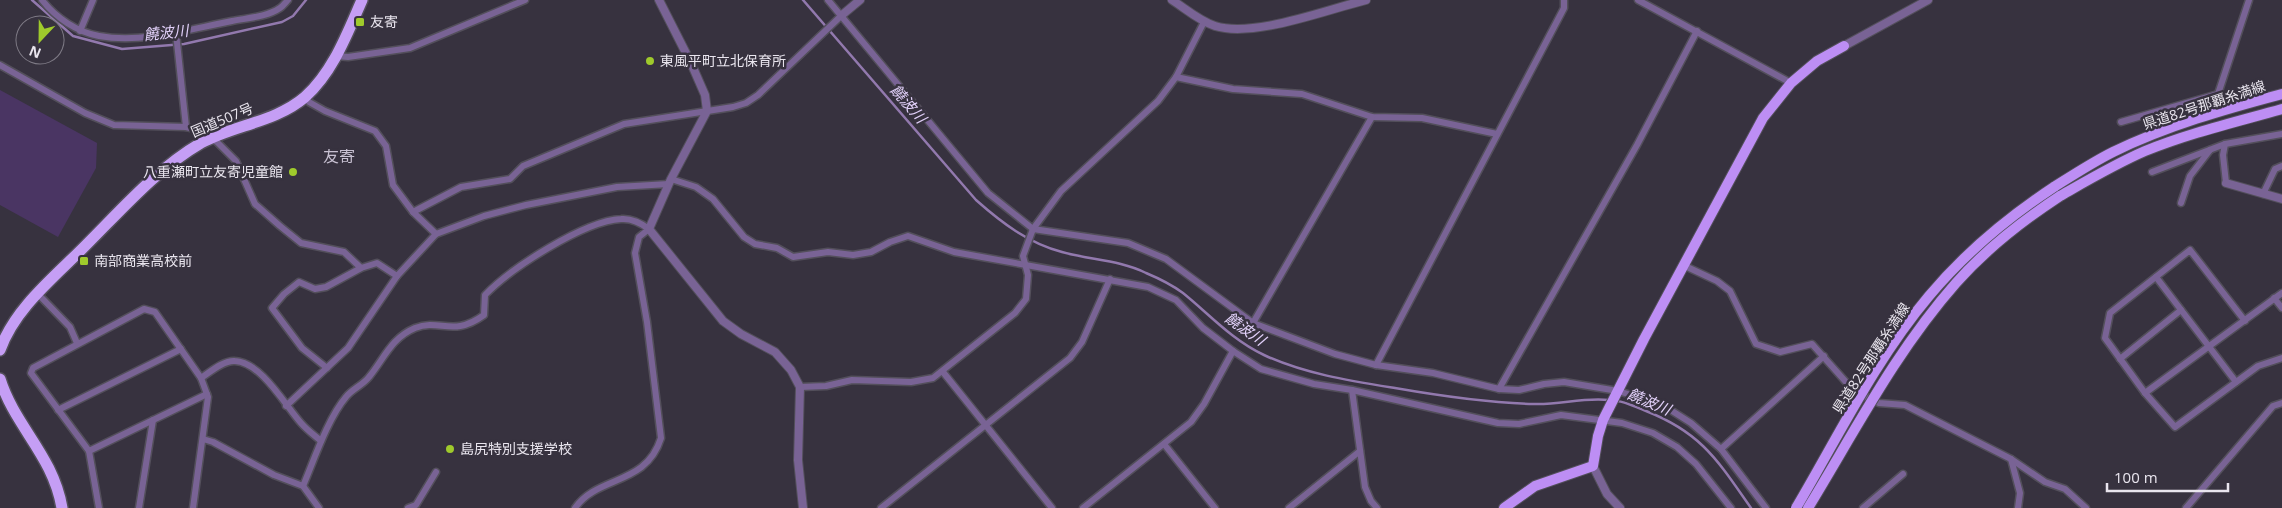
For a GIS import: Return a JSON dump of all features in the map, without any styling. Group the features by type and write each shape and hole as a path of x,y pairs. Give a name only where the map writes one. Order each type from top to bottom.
{"highway":[{"name":"国道507号","path":"0,350 16,320 38,294 178,157 212,138 279,112 305,97 323,77 336,56 362,0"},
{"path":"0,379 12,408 51,470 62,508"}],"main road":[{"path":"1504,508 1534,486 1593,466 1598,436 1616,394 1763,118 1791,83 1817,61 1844,46"},
{"name":"県道82号那覇糸満線","path":"1796,508 1892,345 1947,275 1984,239 2015,214 2054,187 2112,153 2146,138 2206,116 2282,94"},
{"name":"県道82号那覇糸満線","path":"1808,508 1883,383 1930,314 1956,282 2017,227 2060,196 2106,169 2146,151 2195,134 2282,109"}],"street":[{"path":"42,0 59,17 80,31 100,36 126,38 176,35 262,15 280,8 288,0"},
{"path":"80,31 93,0"},
{"path":"336,56 348,57 410,48 525,0"},
{"path":"574,508 596,489 634,474 657,449 661,438 647,322 635,253 639,237 649,229 670,182 707,111 705,95 659,0"},
{"path":"828,0 840,18 988,193 1032,232 1128,243 1166,259 1253,323 1335,354 1376,365 1433,373 1499,389 1519,390 1544,384 1564,382 1669,409 1691,423 1720,449 1766,508"},
{"path":"413,212 461,187 510,179 523,166 624,124 746,103 758,95 860,0"},
{"path":"1172,0 1204,22 1234,30 1256,30 1366,0"},
{"path":"1376,365 1564,8 1564,0"},
{"path":"1638,0 1791,83"},
{"path":"1844,46 1928,0"},
{"path":"2121,122 2218,94 2249,0"},
{"path":"800,387 826,386 852,380 923,381 943,372 1015,313 1026,299 1028,275 1023,256 1032,232 1061,191 1158,101 1176,77 1204,22"},
{"path":"1499,389 1637,145 1697,31"},
{"path":"176,35 186,127"},
{"path":"0,65 85,113 114,125 186,127 200,131 212,138 236,161 256,204 280,226 301,242 344,252 362,268"},
{"path":"1176,77 1233,89 1302,94 1372,117 1422,118 1498,134"},
{"path":"305,97 309,102 325,111 375,130 386,146 393,185 413,212 436,234"},
{"path":"1253,323 1372,117"},
{"path":"2152,172 2225,144 2282,134"},
{"path":"2225,144 2223,156 2226,183 2282,199"},
{"path":"2181,203 2190,176 2210,149"},
{"path":"2263,194 2275,169 2282,166"},
{"path":"286,406 348,348 397,276 436,234 477,218 526,205 617,186 670,182 696,187 713,199 744,237 755,244 777,248 793,257 828,252 853,255 871,252 890,242 908,236 954,252 1025,266 1148,286 1176,300 1203,328 1233,352 1261,369 1314,384 1352,390 1498,423 1519,424 1561,415 1606,416 1653,433 1678,448 1696,464 1731,508"},
{"path":"304,486 321,441 346,396 368,379 389,347 404,334 417,327 458,328 470,326 484,316 485,295 503,277 570,234 622,218 638,222 649,229 723,321 741,334 775,352 791,370 800,387 798,460 802,508"},
{"path":"2245,321 2190,250 2110,313 2105,338 2145,393 2175,427 2258,366 2282,358"},
{"path":"327,368 302,348 272,308 284,294 299,282 315,289 326,287 362,268 377,263 397,276"},
{"path":"1685,266 1717,281 1730,292 1756,344 1780,352 1812,344 1854,391 1879,403 1905,405 2011,459 2045,482 2066,489 2086,508"},
{"path":"2156,277 2236,382"},
{"path":"881,508 1076,351 1082,342 1110,280"},
{"path":"2145,393 2282,293"},
{"path":"38,294 70,326 77,342"},
{"path":"2274,298 2282,308"},
{"path":"99,508 89,451 31,373 33,368 77,342 144,309 156,312 201,378 207,394 203,439 193,508"},
{"path":"2120,359 2181,310"},
{"path":"58,410 181,349"},
{"path":"1083,508 1191,422 1200,410 1233,352"},
{"path":"1720,449 1824,356"},
{"path":"201,378 234,360 250,365 263,376 303,425 321,441"},
{"path":"943,372 1052,508"},
{"path":"1352,390 1365,487 1371,501 1377,508"},
{"path":"89,451 207,394"},
{"path":"2186,508 2273,406 2282,403"},
{"path":"139,508 153,420"},
{"path":"203,439 213,442 274,475 304,486 319,508"},
{"path":"1164,444 1215,508"},
{"path":"1289,508 1360,451"},
{"path":"2011,459 2020,492 2018,508"},
{"path":"1593,466 1607,494 1620,508"},
{"path":"408,508 416,505 436,472"},
{"path":"1863,508 1903,474"}],"shaded area":[{"path":"0,90 97,143 96,168 58,237 0,205"}],"waterway":[{"name":"饒波川","path":"32,0 73,36 122,49 184,44 282,22 293,16 306,0"},
{"name":"饒波川","path":"803,0 976,200 996,217 1027,238 1073,255 1126,265 1170,284 1252,349 1280,362 1312,372 1362,383 1482,401 1544,404 1599,399 1609,400"},
{"name":"饒波川","path":"1617,401 1665,420 1695,439 1718,462 1751,508"}],"place":[{"name":"友寄","path":"360,22"},
{"name":"東風平町立北保育所","path":"650,61"},
{"name":"八重瀬町立友寄児童館","path":"293,172"},
{"name":"南部商業高校前","path":"84,261"},
{"name":"島尻特別支援学校","path":"450,449"}],"district":[{"name":"友寄","path":"339,156"}]}
